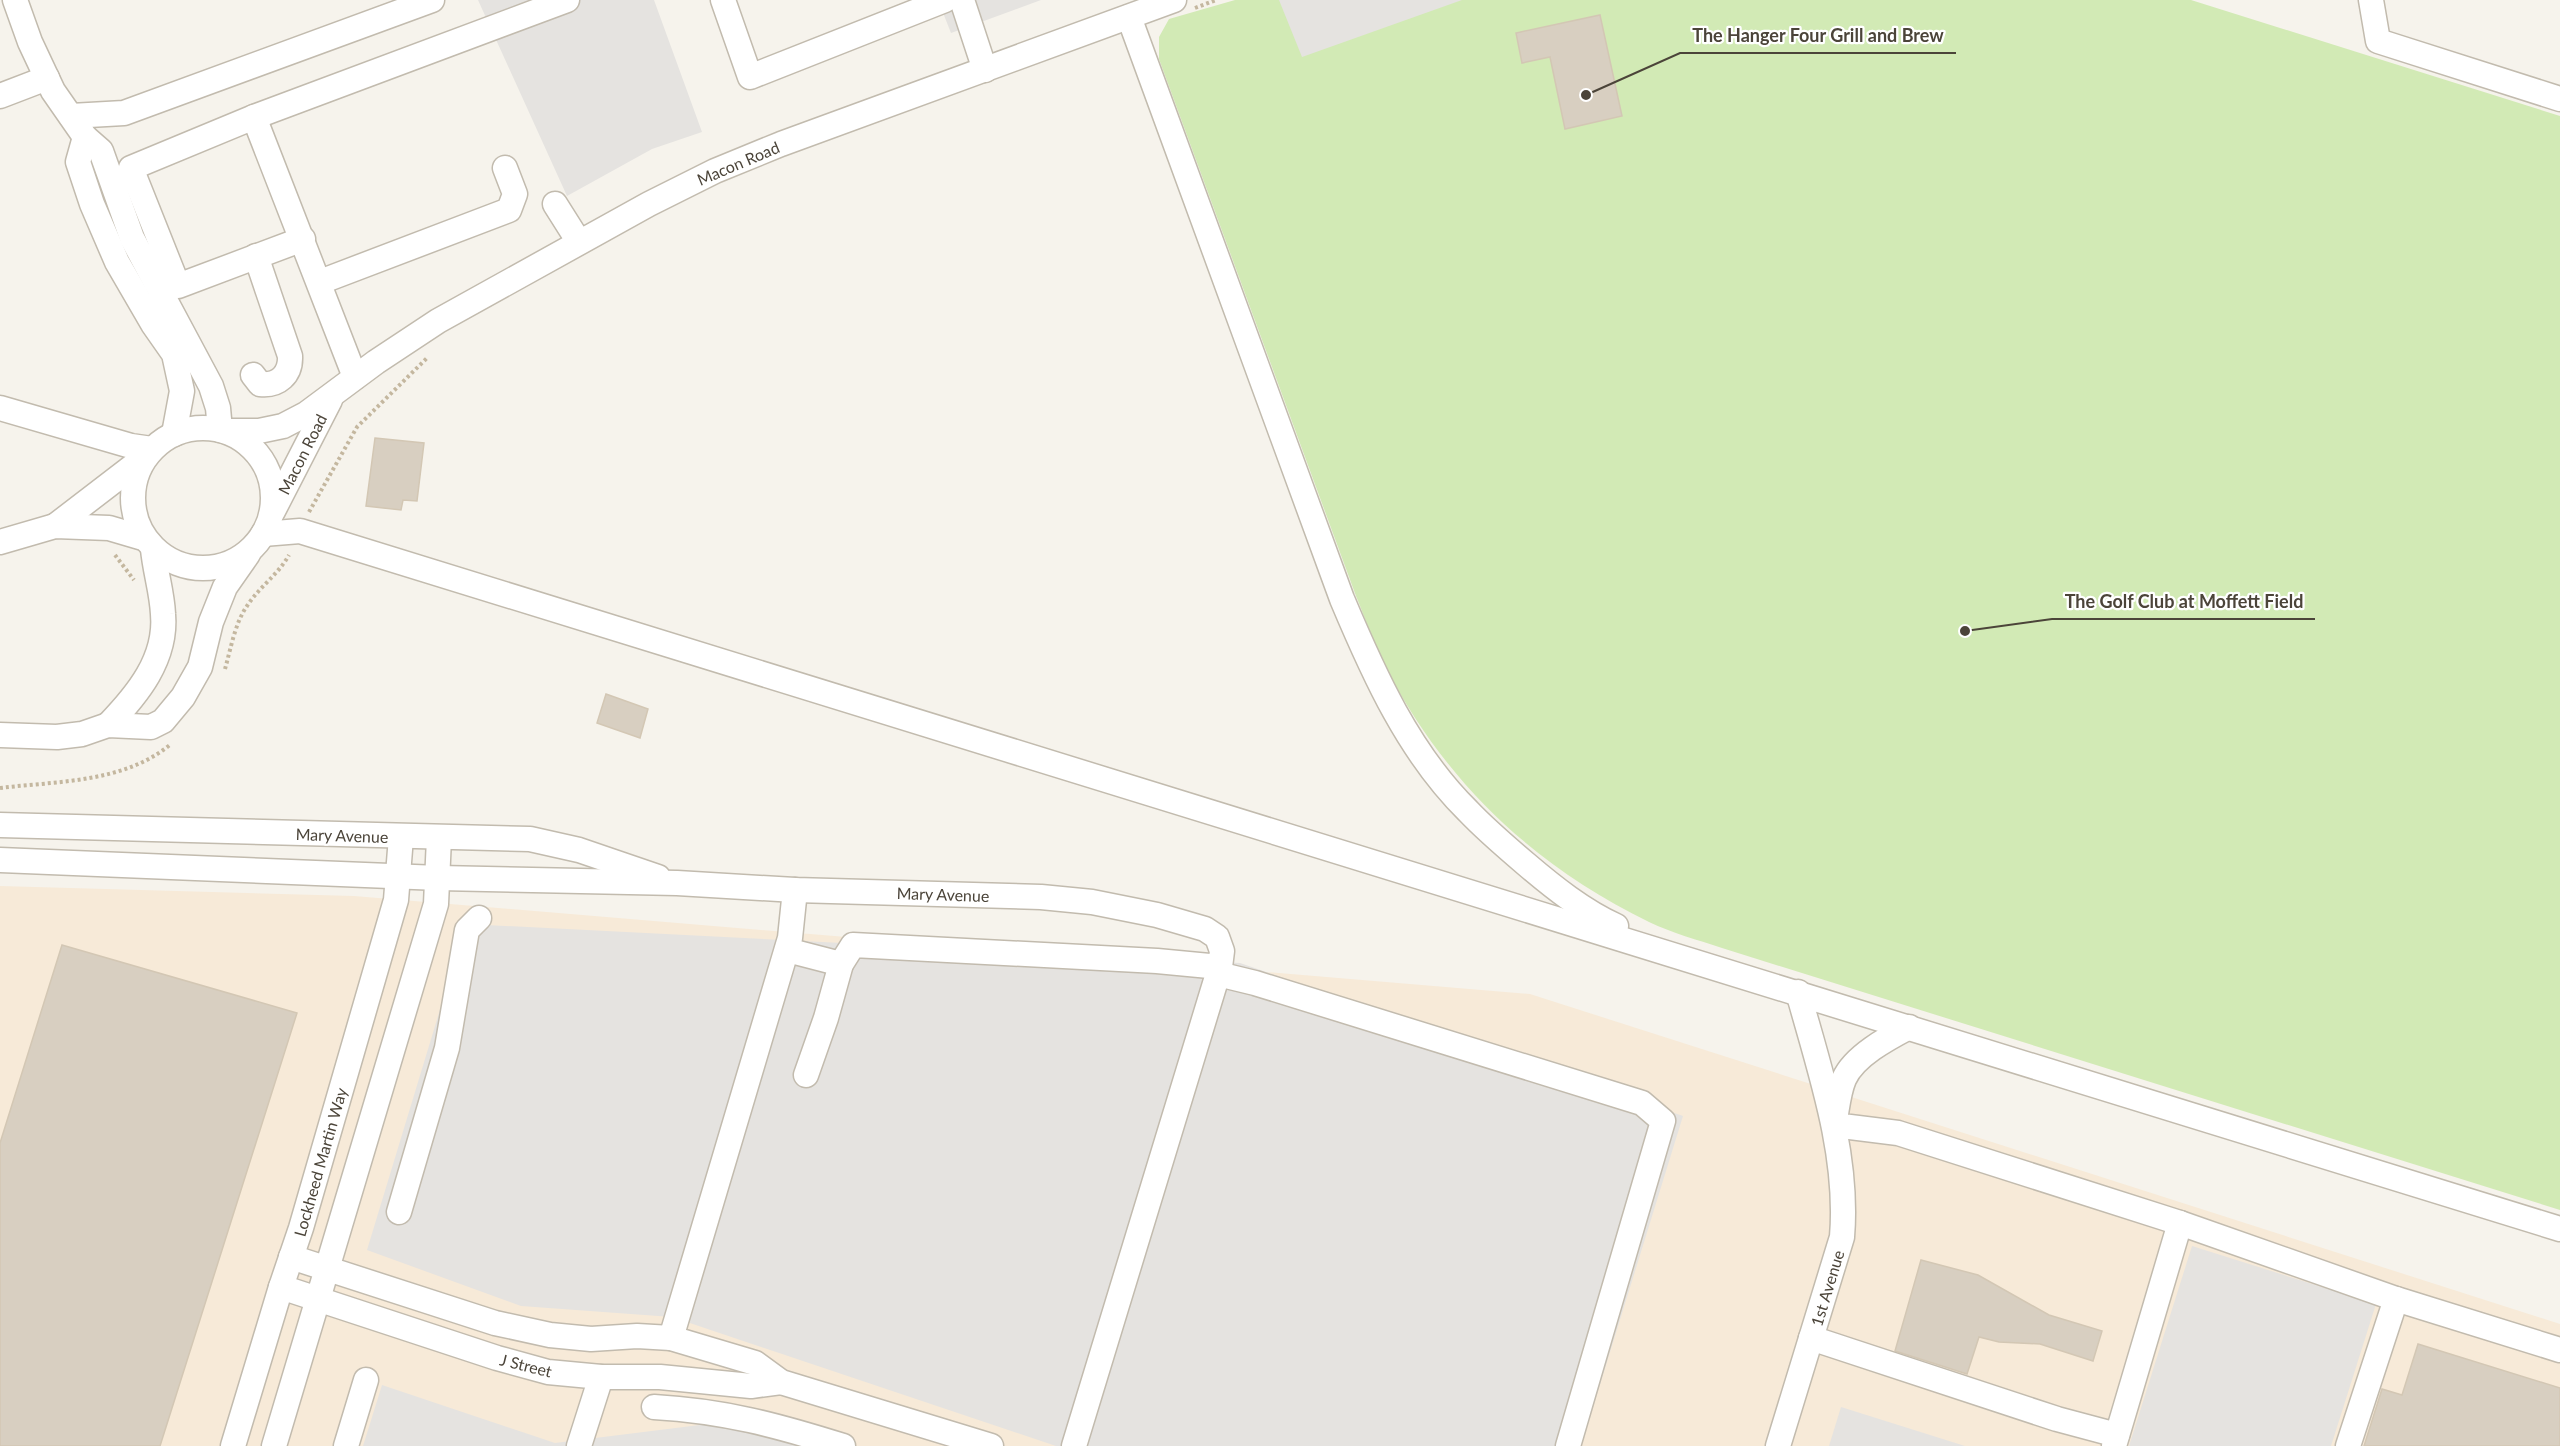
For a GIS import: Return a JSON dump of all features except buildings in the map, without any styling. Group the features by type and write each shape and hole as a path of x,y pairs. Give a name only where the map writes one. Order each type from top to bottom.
{"street":[{"path":"15,0 30,42 53,92 86,137 101,151 132,238 189,340 211,386 223,430"},
{"path":"71,116 124,113 432,0"},
{"path":"303,239 178,286 131,168 254,117 567,0"},
{"path":"723,0 750,77 945,0"},
{"path":"962,0 986,69"},
{"path":"2371,0 2378,41 2560,99"},
{"name":"Macon Road","path":"223,430 259,431 283,426 306,414 438,321 649,204 726,166 1129,17 1184,4"},
{"path":"1129,17 1342,600 1370,666 1399,720 1429,765 1466,810 1545,880 1602,920 1689,959"},
{"path":"0,96 47,78"},
{"path":"254,117 356,377"},
{"path":"86,137 78,162 92,204 117,262 153,324 174,354 182,391 174,434"},
{"path":"320,282 509,210 515,194 505,168"},
{"path":"555,204 579,242"},
{"path":"253,375 260,384 268,385 286,375 290,366 290,356 256,256"},
{"name":"Macon Road","path":"108,724 151,727 163,721 183,697 200,667 211,622 225,587 261,534 334,393"},
{"path":"0,408 148,453"},
{"path":"0,542 55,526 109,528 148,543 170,561 190,568 211,569 231,563 261,534 273,494 269,473 259,455 244,440 223,430 202,427 180,430 160,441 113,484 55,526"},
{"path":"0,735 57,737 82,734 108,724 139,690 156,659 164,616 148,543 135,519 132,498 135,477 148,453"},
{"path":"261,534 300,531 2560,1229"},
{"name":"Mary Avenue","path":"0,825 530,839 579,850 677,883"},
{"name":"Lockheed Martin Way","path":"233,1446 301,1227 396,900 400,876 401,837"},
{"path":"274,1446 329,1269 436,904 440,837"},
{"name":"Mary Avenue","path":"0,860 439,878 582,883 677,883 795,890 1041,897 1114,906 1157,915 1205,929 1217,937 1222,951 1219,970"},
{"path":"671,1338 787,950 795,890"},
{"path":"399,1212 447,1048 467,930 479,918"},
{"path":"787,950 847,955 1157,961 1219,970 1642,1103 1663,1121 1569,1446"},
{"path":"806,1075 847,955"},
{"path":"1074,1446 1219,970"},
{"name":"1st Avenue","path":"1778,1446 1842,1237 1845,1205 1834,1125 1798,992"},
{"name":"1st Avenue","path":"1834,1125 1844,1079 1851,1068 1878,1044 1909,1027"},
{"path":"1834,1125 1898,1133 2180,1224 2396,1299 2560,1350"},
{"path":"1811,1338 2057,1419 2115,1441 2180,1224"},
{"name":"J Street","path":"291,1257 495,1323 550,1335 591,1339 637,1336 671,1338 755,1364 781,1382 991,1446"},
{"name":"J Street","path":"281,1287 548,1372 602,1377 660,1377 751,1386 781,1382"},
{"path":"2348,1446 2396,1299"},
{"path":"579,1446 602,1377"},
{"path":"346,1446 366,1380"},
{"path":"654,1407 700,1410 756,1420 843,1446"}],"path":[{"path":"1184,4 1216,0"},
{"path":"312,505 357,427 432,352"},
{"path":"327,463 333,467"},
{"path":"107,550 118,557 136,586"}],"shaded area":[{"path":"478,0 654,0 702,132 652,149 567,196"},
{"path":"938,0 1041,0 951,33"},
{"path":"1279,0 1462,0 1302,57"},
{"path":"0,886 354,896 1530,994 2560,1324 2560,1446 0,1446"},
{"path":"466,924 1240,963 1683,1116 1581,1446 1056,1446 672,1317 521,1306 367,1250"},
{"path":"2192,1246 2376,1304 2331,1446 2129,1446"},
{"path":"382,1385 555,1443 732,1421 815,1446 363,1446"},
{"path":"1841,1407 1965,1446 1829,1446"}],"green space":[{"path":"1235,0 2191,0 2560,116 2560,1210 1667,930 1607,899 1567,874 1496,817 1436,748 1410,710 1386,668 1356,596 1159,59 1159,37 1169,19"}],"place":[{"name":"The Hanger Four Grill and Brew","path":"1586,95"},
{"name":"The Golf Club at Moffett Field","path":"1965,631"}]}
